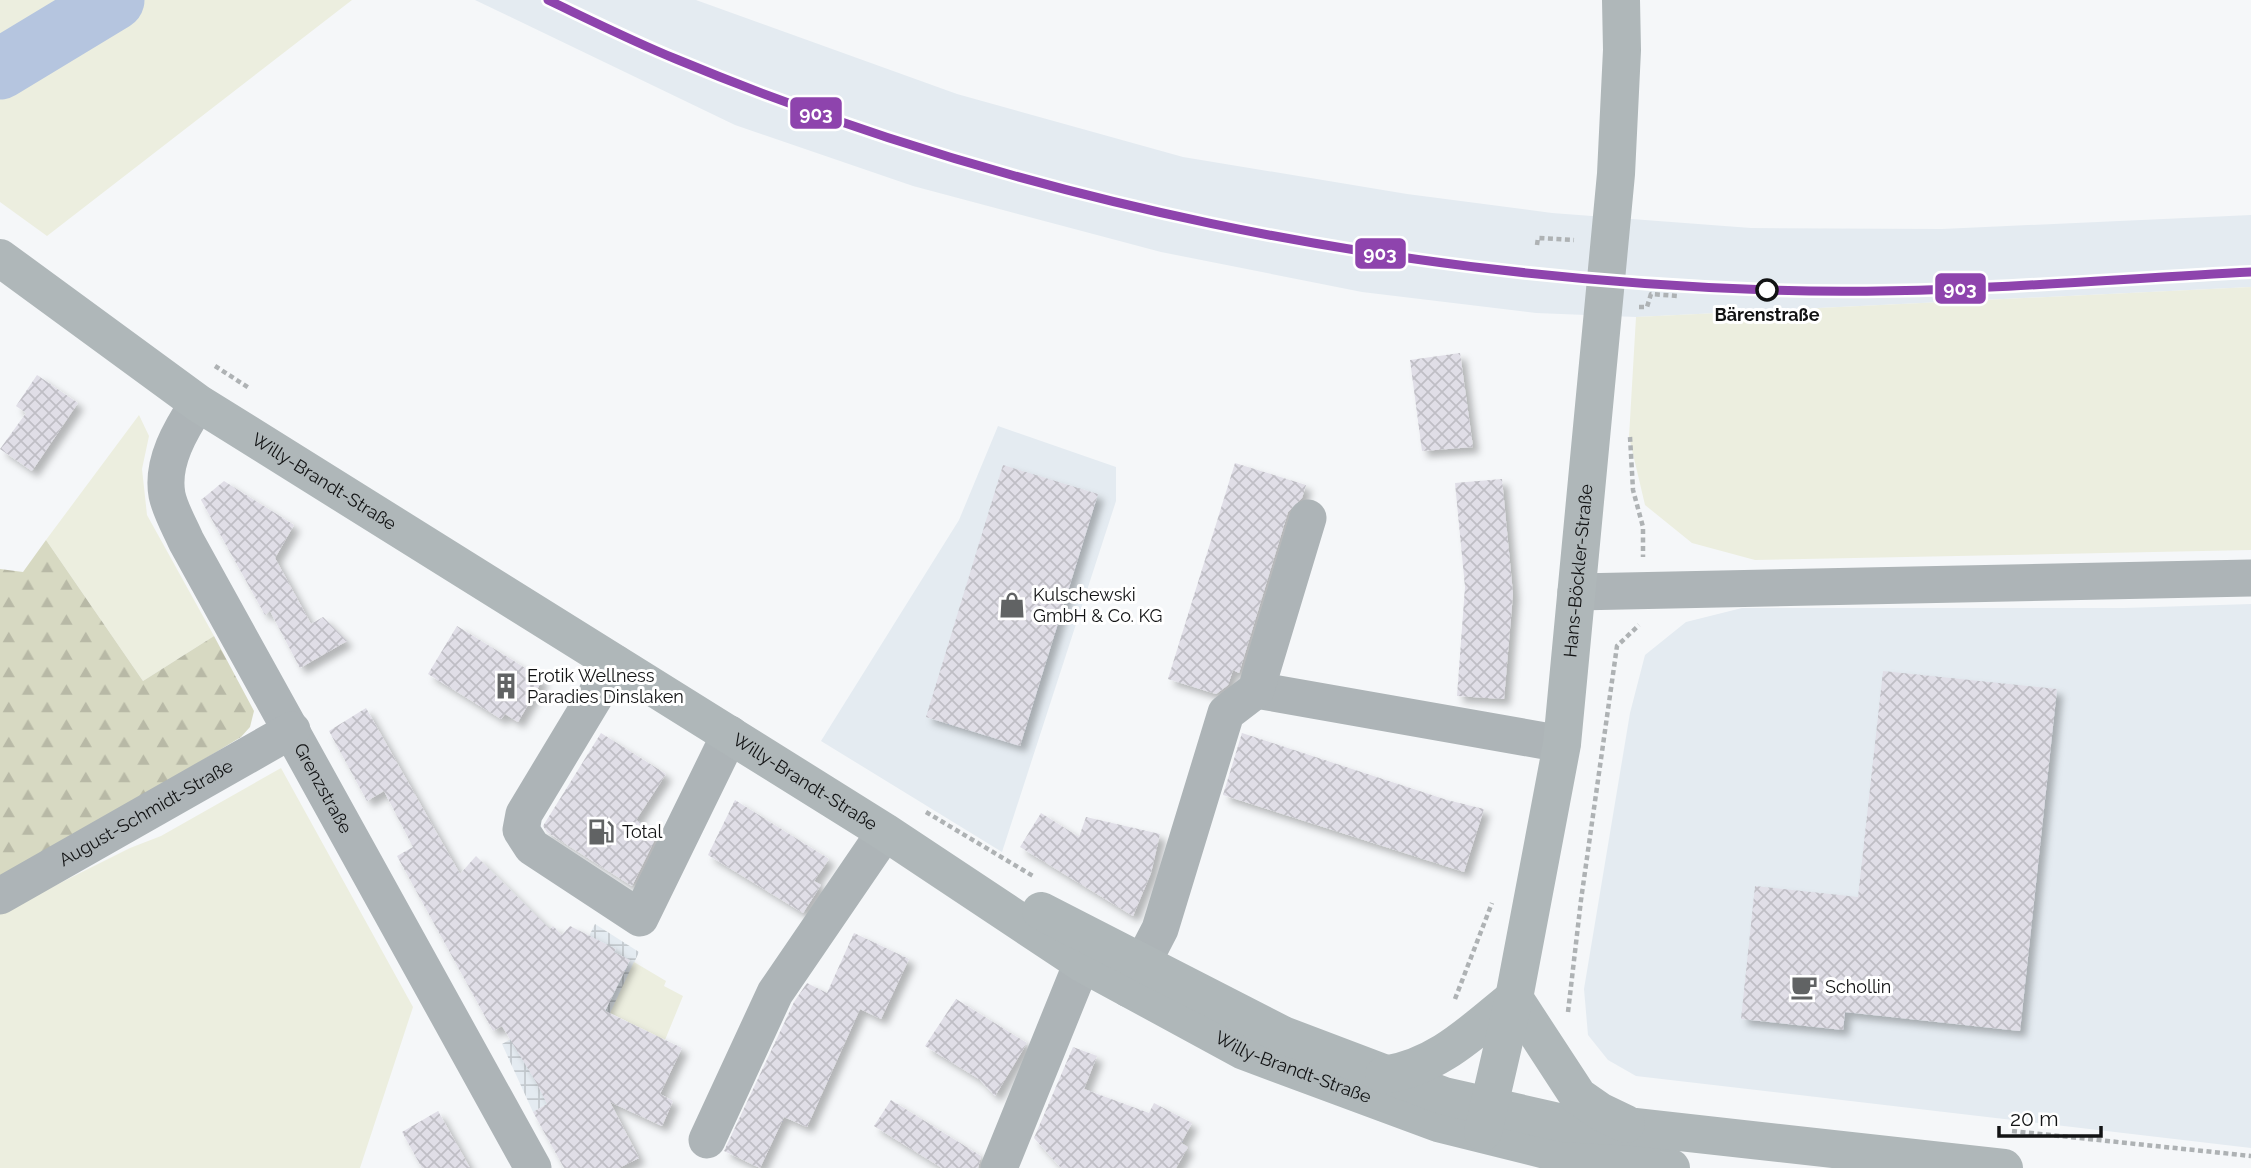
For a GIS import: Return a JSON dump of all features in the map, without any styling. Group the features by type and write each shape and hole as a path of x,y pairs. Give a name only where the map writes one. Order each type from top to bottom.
{"main road":[{"name":"Hans-Böckler-Straße","path":"1486,1120 1514,998 1562,744 1616,174 1622,50 1621,0"},
{"name":"Willy-Brandt-Straße","path":"0,258 198,403 886,832 1082,963 1135,976 1384,1075 1444,1096 1486,1120 1562,1154 1671,1168"},
{"path":"886,832 1135,976"},
{"name":"Willy-Brandt-Straße","path":"1135,976 1244,1051 1438,1123 1486,1120 1635,1127 2004,1168"},
{"path":"1384,1075 1431,1062 1514,998 1578,1096 1601,1112 1635,1127"}],"street":[{"name":"Grenzstraße","path":"198,403 179,433 168,465 167,496 186,541 533,1168"},
{"path":"1135,976 1160,929 1226,713 1256,690 1308,518"},
{"path":"1576,592 2251,578"},
{"path":"615,663 524,814 521,830 532,847 640,918 730,734"},
{"path":"1256,690 1562,744"},
{"name":"August-Schmidt-Straße","path":"0,896 292,730"},
{"path":"707,1140 775,993 886,832"},
{"path":"999,1168 1082,963"}],"path":[{"path":"208,362 254,391"},
{"path":"925,811 1041,881"}],"shaded area":[{"path":"0,0 352,0 47,236 0,202"},
{"path":"475,0 696,0 957,94 1183,157 1407,194 1552,213 1751,228 1942,229 2251,215 2251,287 1636,317 1536,313 1362,292 1161,252 913,186 735,125"},
{"path":"2251,287 2251,550 1755,560 1692,543 1645,505 1629,437 1636,317"},
{"path":"139,415 149,436 142,469 147,515 214,636 143,681 46,540"},
{"path":"998,426 1116,467 1116,501 1002,852 821,741 959,520"},
{"path":"2251,604 2251,1148 1636,1076 1608,1060 1588,1035 1584,989 1630,713 1645,655 1686,622 1742,608 2124,608"},
{"path":"281,768 413,1007 360,1168 0,1168 0,913 130,848 161,836"},
{"path":"595,924 639,952 577,1087 533,1112 502,1044 549,1017"},
{"path":"634,962 666,981 664,986 683,996 665,1040 610,1013"}],"green space":[{"path":"46,540 143,681 214,636 254,711 250,727 241,737 66,843 0,878 0,569 23,572"}],"building":[{"path":"1460,353 1473,447 1422,451 1410,360"},
{"path":"37,375 78,403 32,471 0,449 26,413 16,406"},
{"path":"1235,463 1306,485 1302,498 1288,512 1239,673 1233,670 1228,685 1216,694 1168,679"},
{"name":"Kulschewski GmbH & Co. KG","path":"1003,465 1098,494 1020,746 926,717"},
{"path":"1502,479 1513,594 1504,699 1457,696 1465,587 1455,483"},
{"path":"224,481 294,525 275,558 311,624 323,617 347,641 300,668 270,611 265,615 201,500"},
{"path":"457,626 543,679 518,722 505,714 501,719 428,674"},
{"path":"1883,671 2057,689 2020,1031 1845,1012 1843,1030 1741,1019 1755,886 1858,897"},
{"path":"366,708 460,874 476,856 550,929 553,926 562,935 570,926 616,949 614,952 630,960 605,1011 682,1048 660,1094 673,1101 662,1126 610,1102 639,1158 619,1168 564,1168 533,1112 547,1104 536,1082 502,1026 493,1031 397,856 413,847 384,791 367,801 329,731"},
{"path":"601,733 666,774 636,820 658,833 632,886 547,832 543,826"},
{"path":"1242,733 1447,800 1484,809 1464,872 1223,795"},
{"path":"735,800 829,859 814,881 821,885 803,913 708,855"},
{"path":"1041,813 1079,837 1086,817 1160,834 1151,873 1133,916 1020,847"},
{"path":"854,933 909,959 881,1019 860,1009 807,1127 784,1117 760,1168 724,1151 794,1002 807,983 827,993"},
{"path":"956,999 1027,1043 995,1096 979,1079 925,1046"},
{"path":"1073,1047 1097,1056 1084,1089 1149,1113 1154,1103 1192,1123 1181,1143 1188,1147 1176,1168 1061,1168 1034,1138"},
{"path":"891,1100 981,1156 978,1168 942,1168 874,1126"},
{"path":"438,1111 470,1168 422,1168 402,1132"}],"waterway":[{"path":"0,69 114,0"}],"transit line":[{"name":"903","path":"548,0 676,59 807,110 940,154 1075,192 1212,224 1350,249 1489,269 1629,282 1769,290 1950,289 2251,272"}],"place":[{"name":"Bärenstraße","path":"1767,290"},
{"name":"Kulschewski GmbH & Co. KG","path":"1012,605"},
{"name":"Erotik Wellness Paradies Dinslaken","path":"506,686"},
{"name":"Total","path":"601,832"},
{"name":"Schollin","path":"1804,987"}]}
